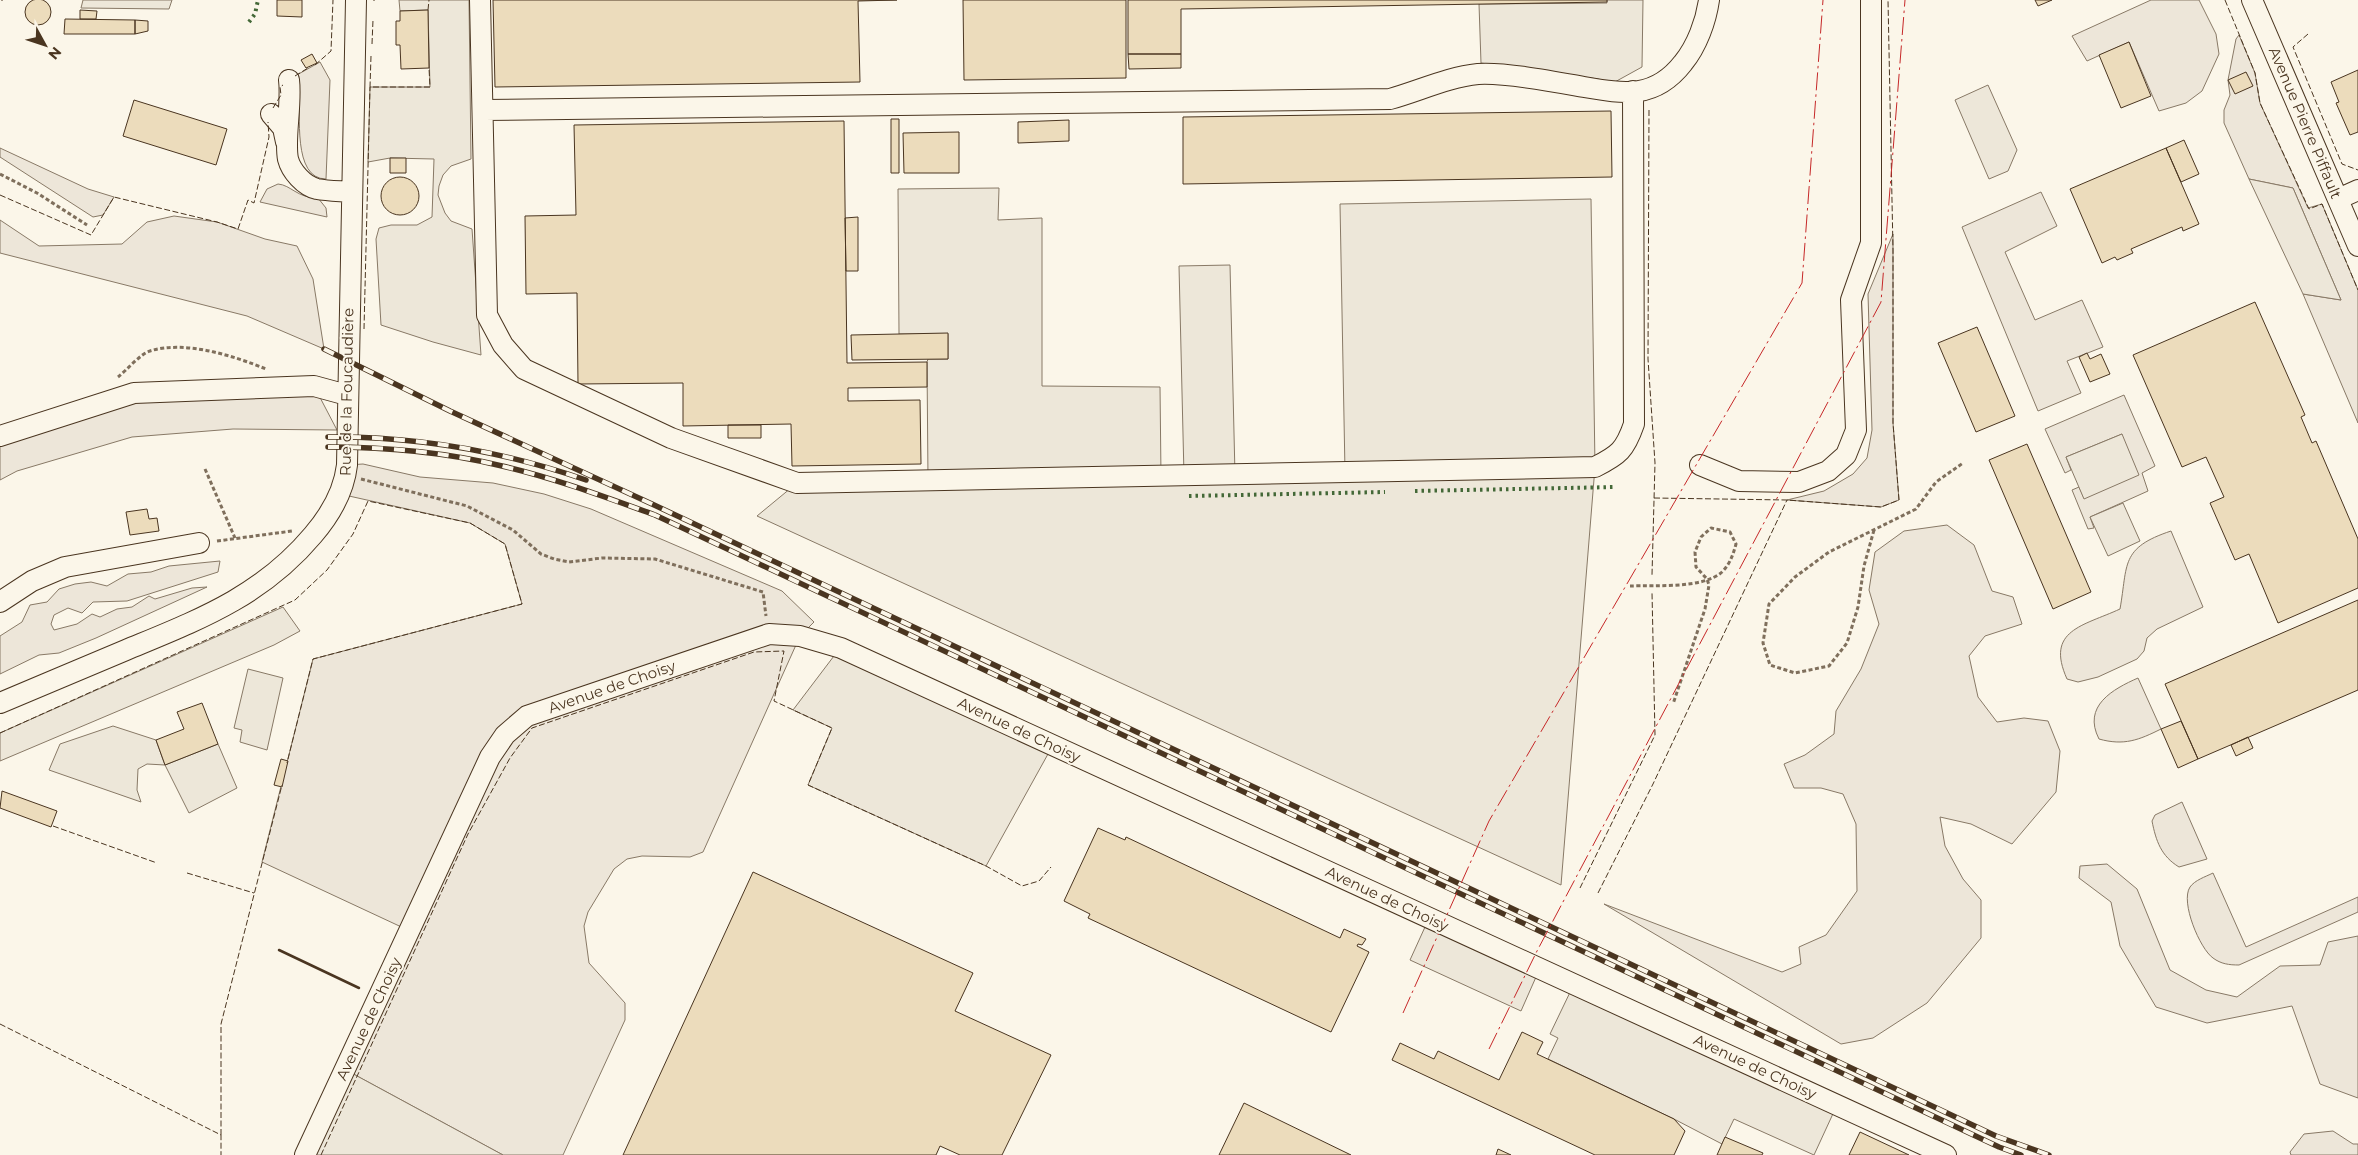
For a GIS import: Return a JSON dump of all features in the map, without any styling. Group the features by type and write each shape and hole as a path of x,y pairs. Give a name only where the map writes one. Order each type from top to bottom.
{"street":[{"name":"Rue de la Foucaudière","path":"0,703 222,608 275,575 291,560 320,527 340,494 346,476 356,0"},
{"path":"480,0 484,110 487,315 502,345 524,369 671,438 797,483 1595,467 1617,456 1628,443 1634,424 1633,91"},
{"path":"484,110 1390,99 1446,81 1479,74 1518,78 1616,94 1650,89 1672,76 1692,52 1709,0"},
{"path":"1700,465 1738,481 1799,482 1828,471 1846,455 1856,430 1851,300 1871,243 1871,0"},
{"name":"Avenue Pierre Piffault","path":"2252,0 2358,246"},
{"path":"288,158 291,97 289,80"},
{"path":"271,114 283,128 288,158 294,171 304,182 315,189 352,192"},
{"path":"2338,199 2358,190"},
{"path":"0,436 134,393 314,386 347,395"},
{"path":"0,602 32,581 65,567 199,543"},
{"name":"Avenue de Choisy","path":"305,1155 490,757 505,735 527,716 768,634 800,636 841,648 1946,1155"}],"path":[{"path":"0,174 88,224"},
{"path":"116,379 149,351 173,348 212,351 268,369"},
{"path":"1874,530 1864,566 1858,607 1847,643 1830,666 1796,673 1770,665 1763,642 1769,604 1795,577 1829,552 1916,509 1936,482 1963,463"},
{"path":"205,469 235,538"},
{"path":"346,476 466,506 513,530 540,554 554,559 569,562 602,558 655,559 763,592 768,634"},
{"path":"199,543 320,527"},
{"path":"1630,586 1696,583 1707,578 1721,573 1732,559 1736,544 1730,532 1711,528 1701,537 1695,552 1696,567 1707,578 1709,585 1704,609 1673,704"}],"shaded area":[{"path":"83,0 172,0 169,9 81,8"},
{"path":"399,0 469,0 471,159 451,166 443,175 438,195 445,213 451,221 472,229 481,355 381,325 376,239 379,228 391,225 417,225 432,217 434,159 390,158 368,162 370,87 430,87 428,10 400,11"},
{"path":"1607,0 1643,0 1642,67 1613,83 1598,79 1481,63 1479,4 1607,3"},
{"path":"2151,0 2199,0 2216,34 2219,54 2202,91 2186,103 2159,111 2129,42 2087,61 2072,36"},
{"path":"2239,35 2255,73 2260,103 2308,208 2322,204 2358,290 2358,423 2303,294 2341,300 2293,188 2249,179 2224,123 2224,110 2230,95 2228,80 2236,39"},
{"path":"320,62 330,80 326,179 315,176 308,168 303,157 299,129 299,89 295,76"},
{"path":"1988,85 2017,150 2008,171 1989,179 1955,100"},
{"path":"0,148 88,189 114,197 103,215 93,217 0,157"},
{"path":"2249,179 2293,188 2341,300 2303,294"},
{"path":"278,184 305,196 318,198 326,208 327,217 260,202 267,189"},
{"path":"999,188 998,220 1042,218 1042,386 1160,387 1161,476 1184,476 1179,266 1230,265 1235,475 1345,472 1340,204 1591,199 1595,467 1561,885 757,516 797,483 928,480 927,362 928,359 948,359 948,334 899,334 898,189"},
{"path":"2041,192 2057,226 2005,252 2035,320 2082,300 2103,347 2067,361 2081,393 2038,411 1962,227"},
{"path":"174,216 217,222 265,239 297,246 313,279 324,349 247,316 0,253 0,220 39,246 122,244 147,222"},
{"path":"1893,234 1893,423 1899,500 1881,507 1787,500 1824,491 1853,474 1867,458 1872,430 1868,294"},
{"path":"314,386 337,430 233,429 132,437 17,471 0,480 0,436 134,393"},
{"path":"2124,395 2155,466 2142,473 2148,491 2090,517 2094,528 2088,529 2072,490 2079,487 2084,498 2122,434 2066,457 2071,470 2065,473 2045,429"},
{"path":"2122,434 2139,475 2084,499 2066,457"},
{"path":"363,464 420,477 493,483 544,494 591,509 782,591 814,622 800,636 703,852 690,857 642,856 627,859 614,869 588,912 584,926 589,963 625,1003 625,1020 563,1155 503,1155 346,1070 410,931 262,862 313,659 522,604 505,544 470,523 340,494 347,465"},
{"path":"2123,503 2140,541 2108,556 2090,517"},
{"path":"1947,525 1974,545 1992,591 2013,597 2022,624 1985,636 1969,656 1978,697 1997,722 2024,718 2048,721 2060,751 2056,792 2012,844 1971,824 1940,817 1945,846 1963,879 1981,900 1981,938 1927,1003 1873,1038 1841,1044 1604,904 1782,972 1801,964 1799,947 1826,935 1857,891 1856,824 1843,794 1821,788 1794,788 1784,764 1805,755 1834,734 1836,711 1861,669 1879,624 1869,590 1875,552 1904,531"},
{"path":"2171,531 2203,607 2157,629 2147,638 2144,651 2137,659 2098,677 2078,682 2067,679 2061,663 2061,650 2064,640 2071,632 2081,626 2120,609 2129,560 2143,544 2154,537"},
{"path":"220,561 218,572 127,601 93,602 82,613 68,608 54,615 51,624 54,630 77,624 92,614 100,617 117,609 132,607 149,596 155,599 192,588 207,587 96,638 59,653 39,655 0,674 0,636 22,622 30,605 47,602 59,589 91,582 107,586 128,574 151,572 169,566"},
{"path":"283,607 300,631 274,645 0,761 0,733"},
{"path":"840,648 1053,745 986,866 808,785 832,728 793,710"},
{"path":"248,669 283,678 267,750 240,742 242,730 234,728"},
{"path":"2138,678 2161,729 2131,741 2116,742 2099,739 2094,717 2097,708 2110,693"},
{"path":"113,726 156,740 165,765 147,764 138,769 137,790 141,802 49,770 60,744"},
{"path":"218,744 237,788 189,813 165,765"},
{"path":"2182,802 2207,859 2179,867 2168,858 2160,847 2152,821 2155,815"},
{"path":"2107,864 2137,889 2170,970 2206,990 2237,997 2280,966 2320,965 2328,942 2358,936 2358,1098 2320,1084 2292,1006 2207,1023 2156,1007 2120,946 2111,902 2079,878 2080,866"},
{"path":"2213,873 2246,947 2358,897 2358,912 2239,965 2225,964 2219,962 2208,953 2197,936 2189,914 2188,894 2190,887"},
{"path":"1425,927 1536,977 1521,1011 1410,960"},
{"path":"1574,984 1837,1105 1814,1155 1734,1119 1722,1144 1548,1059 1558,1038 1550,1034"},
{"path":"346,1070 503,1155 305,1155"},
{"path":"2333,1131 2353,1144 2358,1144 2358,1155 2291,1155 2290,1152 2304,1134"}],"building":[{"path":"38,-1 47,3 51,12 47,21 38,25 29,21 25,12 29,3"},
{"path":"277,0 302,0 302,17 277,16"},
{"path":"493,0 897,0 858,1 860,82 495,87"},
{"path":"963,0 1126,0 1126,78 964,80"},
{"path":"1128,0 1607,0 1607,2 1181,9 1181,54 1128,54"},
{"path":"2035,0 2052,0 2038,6"},
{"path":"80,10 97,11 96,19 80,19"},
{"path":"428,10 429,68 401,69 400,45 396,45 396,21 400,21 400,11"},
{"path":"65,19 135,20 135,34 64,34"},
{"path":"135,20 148,21 148,31 135,34"},
{"path":"2129,42 2151,96 2121,108 2099,55"},
{"path":"312,54 317,63 306,68 301,60"},
{"path":"1128,54 1181,54 1181,68 1129,69"},
{"path":"2358,70 2358,132 2350,135 2336,103 2339,102 2331,82"},
{"path":"2246,72 2253,86 2235,94 2228,80"},
{"path":"134,100 227,129 216,165 123,136"},
{"path":"1611,111 1612,177 1183,184 1183,117"},
{"path":"891,119 899,119 899,173 891,173"},
{"path":"1069,120 1069,141 1018,143 1018,122"},
{"path":"844,121 847,363 927,362 927,387 848,388 848,401 920,400 921,464 792,466 791,424 683,426 683,383 578,384 577,293 526,294 525,216 576,215 574,125"},
{"path":"959,132 959,173 904,173 903,133"},
{"path":"2184,140 2199,174 2181,182 2166,148"},
{"path":"2166,148 2199,224 2183,231 2182,227 2131,249 2133,253 2117,260 2115,257 2102,263 2070,189"},
{"path":"390,158 406,158 406,173 390,173"},
{"path":"400,177 414,182 419,196 414,210 400,215 386,210 381,196 386,182"},
{"path":"858,217 858,271 846,271 845,218"},
{"path":"2255,302 2305,415 2301,417 2312,443 2316,441 2358,539 2358,588 2278,623 2249,554 2235,560 2210,503 2224,497 2206,457 2182,467 2133,355"},
{"path":"1977,327 2015,416 1976,432 1938,343"},
{"path":"948,333 948,359 852,360 851,335"},
{"path":"2087,353 2090,359 2101,354 2110,374 2090,382 2079,357"},
{"path":"728,425 761,425 761,438 728,438"},
{"path":"2027,444 2091,592 2053,609 1989,460"},
{"path":"147,509 149,519 157,518 159,531 130,535 126,512"},
{"path":"2358,600 2358,690 2198,759 2165,684"},
{"path":"202,703 218,744 165,765 156,740 184,729 177,712"},
{"path":"2181,721 2198,759 2178,768 2161,729"},
{"path":"2248,737 2253,748 2236,756 2231,745"},
{"path":"281,759 288,761 282,787 274,785"},
{"path":"2,791 57,811 51,827 0,808"},
{"path":"1098,828 1125,840 1126,837 1340,938 1344,929 1366,939 1362,945 1358,944 1357,946 1369,952 1331,1032 1088,918 1090,914 1064,901"},
{"path":"753,872 973,973 955,1011 1051,1055 1002,1155 960,1155 940,1146 936,1155 623,1155"},
{"path":"1522,1032 1543,1042 1537,1054 1674,1119 1685,1131 1674,1155 1595,1155 1392,1060 1400,1043 1434,1059 1438,1051 1499,1080"},
{"path":"1244,1103 1351,1155 1219,1155"},
{"path":"1860,1132 1909,1155 1849,1155"},
{"path":"1725,1137 1763,1153 1762,1155 1717,1155"},
{"path":"1498,1149 1511,1155 1496,1155"}],"railway":[{"path":"324,349 450,411 652,504 1996,1136 2049,1155"},
{"path":"328,437 394,439 459,447 523,461 586,480"},
{"path":"328,447 416,451 481,461 560,482 655,515 1999,1147 2021,1155"}],"hedge":[{"path":"249,22 255,14 258,0"},
{"path":"1415,491 1616,487"},
{"path":"1189,496 1385,492"}],"fence":[{"path":"315,65 331,51 333,0"},
{"path":"428,10 429,0"},
{"path":"1654,498 1787,500 1881,507 1899,500 1893,423 1893,250 1888,0"},
{"path":"2225,0 2255,73 2260,103 2309,209 2322,204 2358,290"},
{"path":"372,44 373,20"},
{"path":"2308,34 2293,47 2342,164 2358,170"},
{"path":"371,56 370,87 430,87 429,68"},
{"path":"295,76 308,68"},
{"path":"273,108 281,95 280,87 283,85"},
{"path":"364,329 370,87"},
{"path":"1649,110 1648,359 1655,463 1652,575"},
{"path":"0,195 91,235 114,197 217,222 238,229 248,200 254,203 269,137 268,122"},
{"path":"1598,893 1653,784 1787,500"},
{"path":"0,733 295,600 327,570 353,534 368,501 470,523 505,544 522,604 313,659 287,763"},
{"path":"1580,888 1655,735 1652,592"},
{"path":"321,1155 468,834 510,758 532,728 754,652 784,651 774,701 832,728 808,785 986,866 1022,886 1039,881 1051,867"},
{"path":"221,1135 221,1024 282,785"},
{"path":"53,826 157,863"},
{"path":"187,873 254,893"},
{"path":"0,1024 221,1135 221,1155"}],"wall":[{"path":"279,950 359,988"}],"power":[{"path":"1403,1013 1489,821 1802,283 1823,0"},
{"path":"1489,1049 1537,951 1881,302 1905,0"}]}
